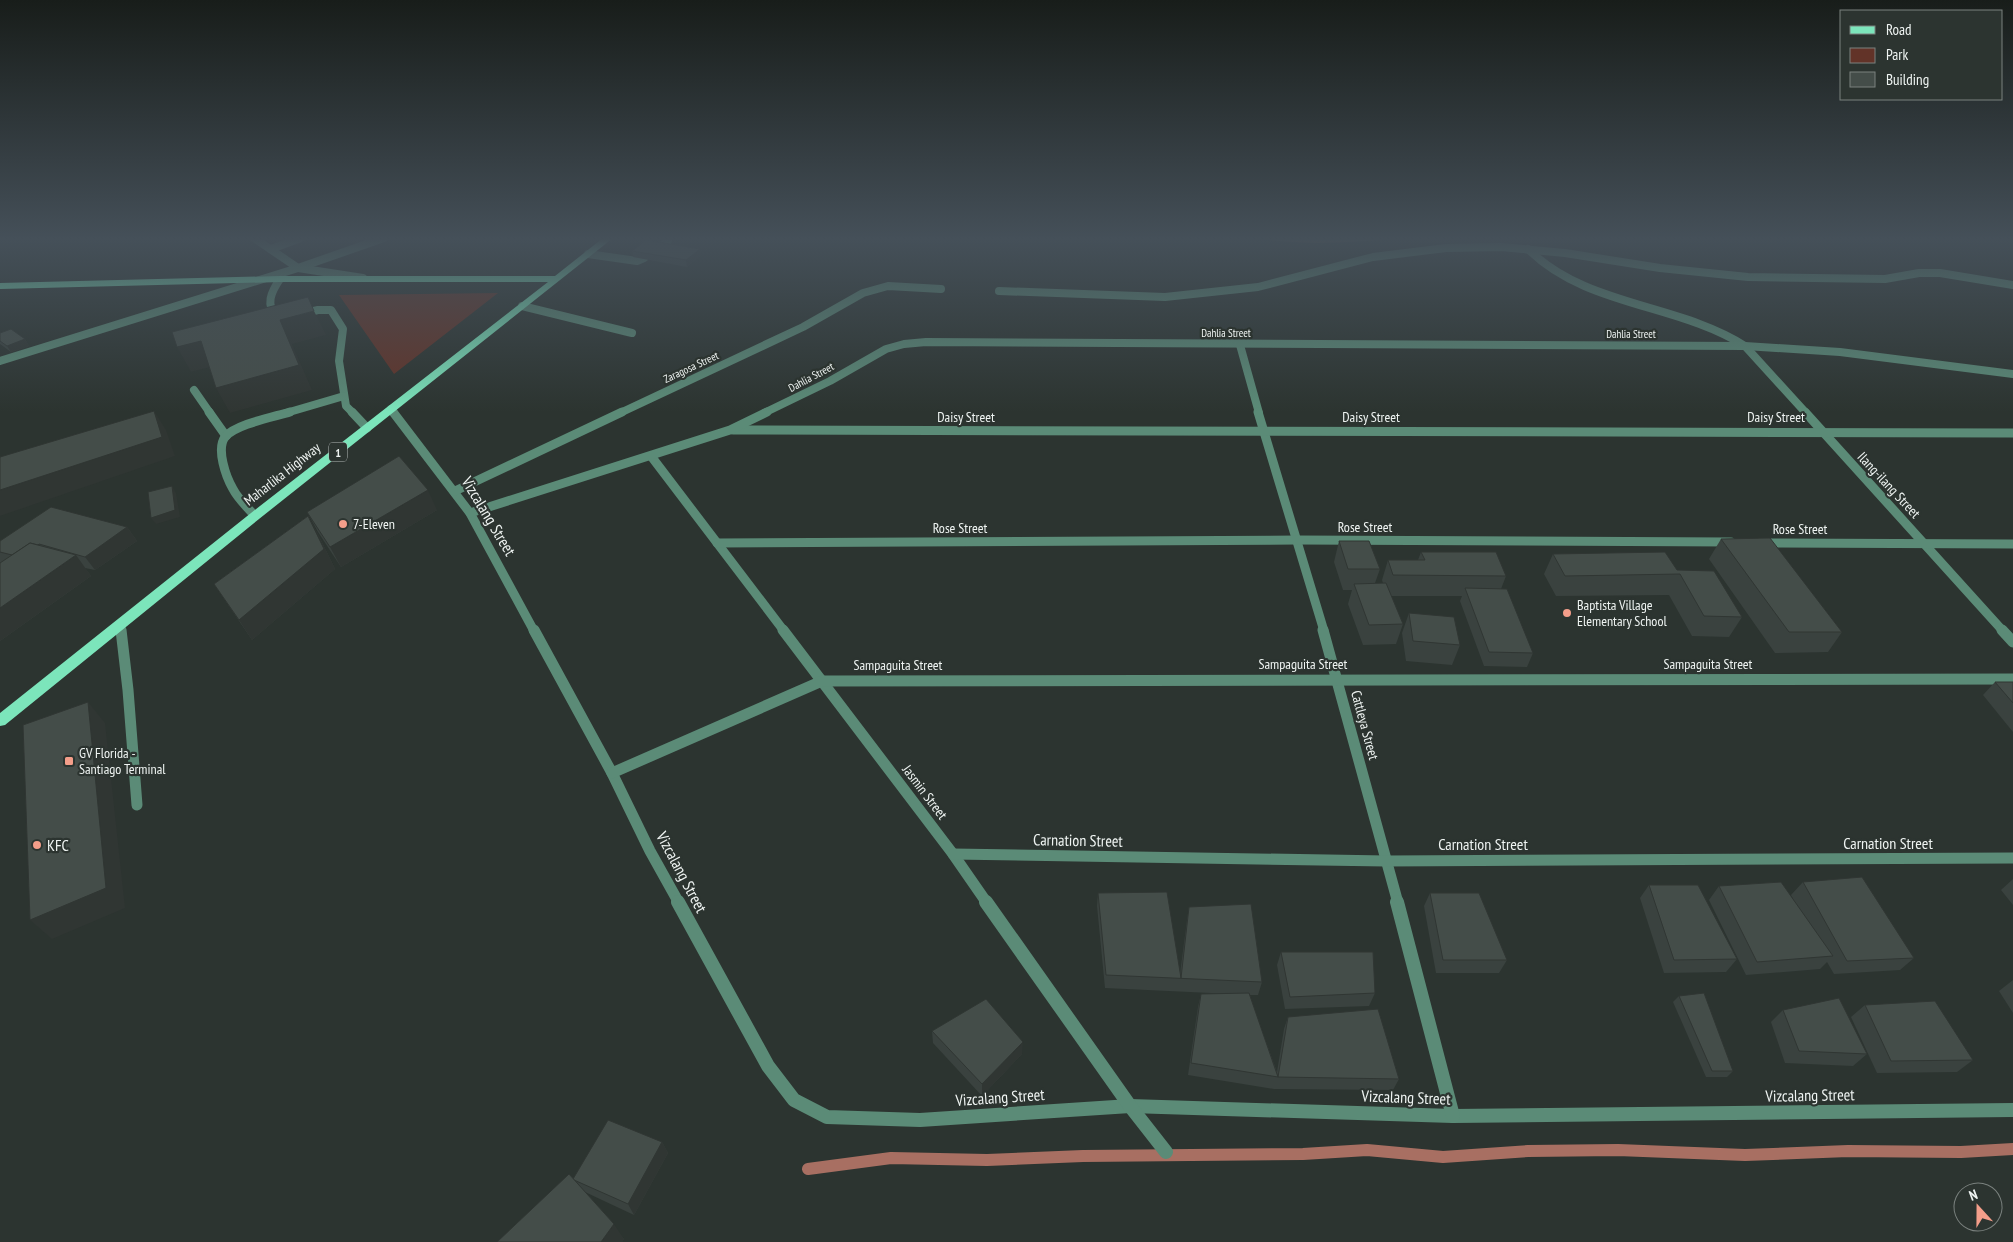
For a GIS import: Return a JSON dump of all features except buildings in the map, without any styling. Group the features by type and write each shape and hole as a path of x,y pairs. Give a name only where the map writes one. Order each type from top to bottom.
{"main road":[{"name":"Maharlika Highway","path":"0,720 535,296"}],"street":[{"path":"0,361 206,296"},
{"path":"271,296 269,304 275,316 286,316 325,309 331,310 343,329 339,361 346,406 367,428"},
{"name":"Zaragosa Street","path":"455,491 803,327 858,296"},
{"path":"1112,296 1175,296"},
{"path":"1620,296 1700,323 1731,337 1745,346"},
{"path":"522,306 632,333"},
{"name":"Dahlia Street","path":"470,513 730,430 830,381 867,358 886,349 904,344 926,342 1745,346 1840,352 2013,374"},
{"name":"Cattleya Street","path":"1240,345 1262,431 1297,540 1337,679 1453,1116"},
{"name":"Ilang-ilang Street","path":"1745,346 2013,642"},
{"path":"194,390 226,436"},
{"path":"255,516 233,490 226,472 221,446 226,436 244,426 344,396"},
{"name":"Vizcalang Street","path":"391,409 470,513 612,773 650,851 768,1066 794,1100 828,1116 920,1120 1130,1106 1453,1116 2013,1110"},
{"name":"Daisy Street","path":"730,430 1820,431 2013,433"},
{"name":"Jasmin Street","path":"651,456 953,854 1130,1106 1166,1152"},
{"name":"Rose Street","path":"717,543 1297,540 2013,544"},
{"path":"120,625 128,690 136,805"},
{"name":"Sampaguita Street","path":"612,773 822,681 2013,679"},
{"name":"Carnation Street","path":"953,854 1386,861 2013,858"}],"green space":[{"path":"340,296 494,296 394,374"}],"waterway":[{"path":"808,1169 891,1158 987,1160 1083,1156 1303,1154 1367,1150 1443,1157 1528,1151 1618,1150 1745,1155 1848,1151 1961,1152 2013,1149"}],"place":[{"name":"7-Eleven","path":"343,524"},
{"name":"Baptista Village Elementary School","path":"1567,613"},
{"name":"GV Florida - Santiago Terminal","path":"69,761"},
{"name":"KFC","path":"37,845"}]}
